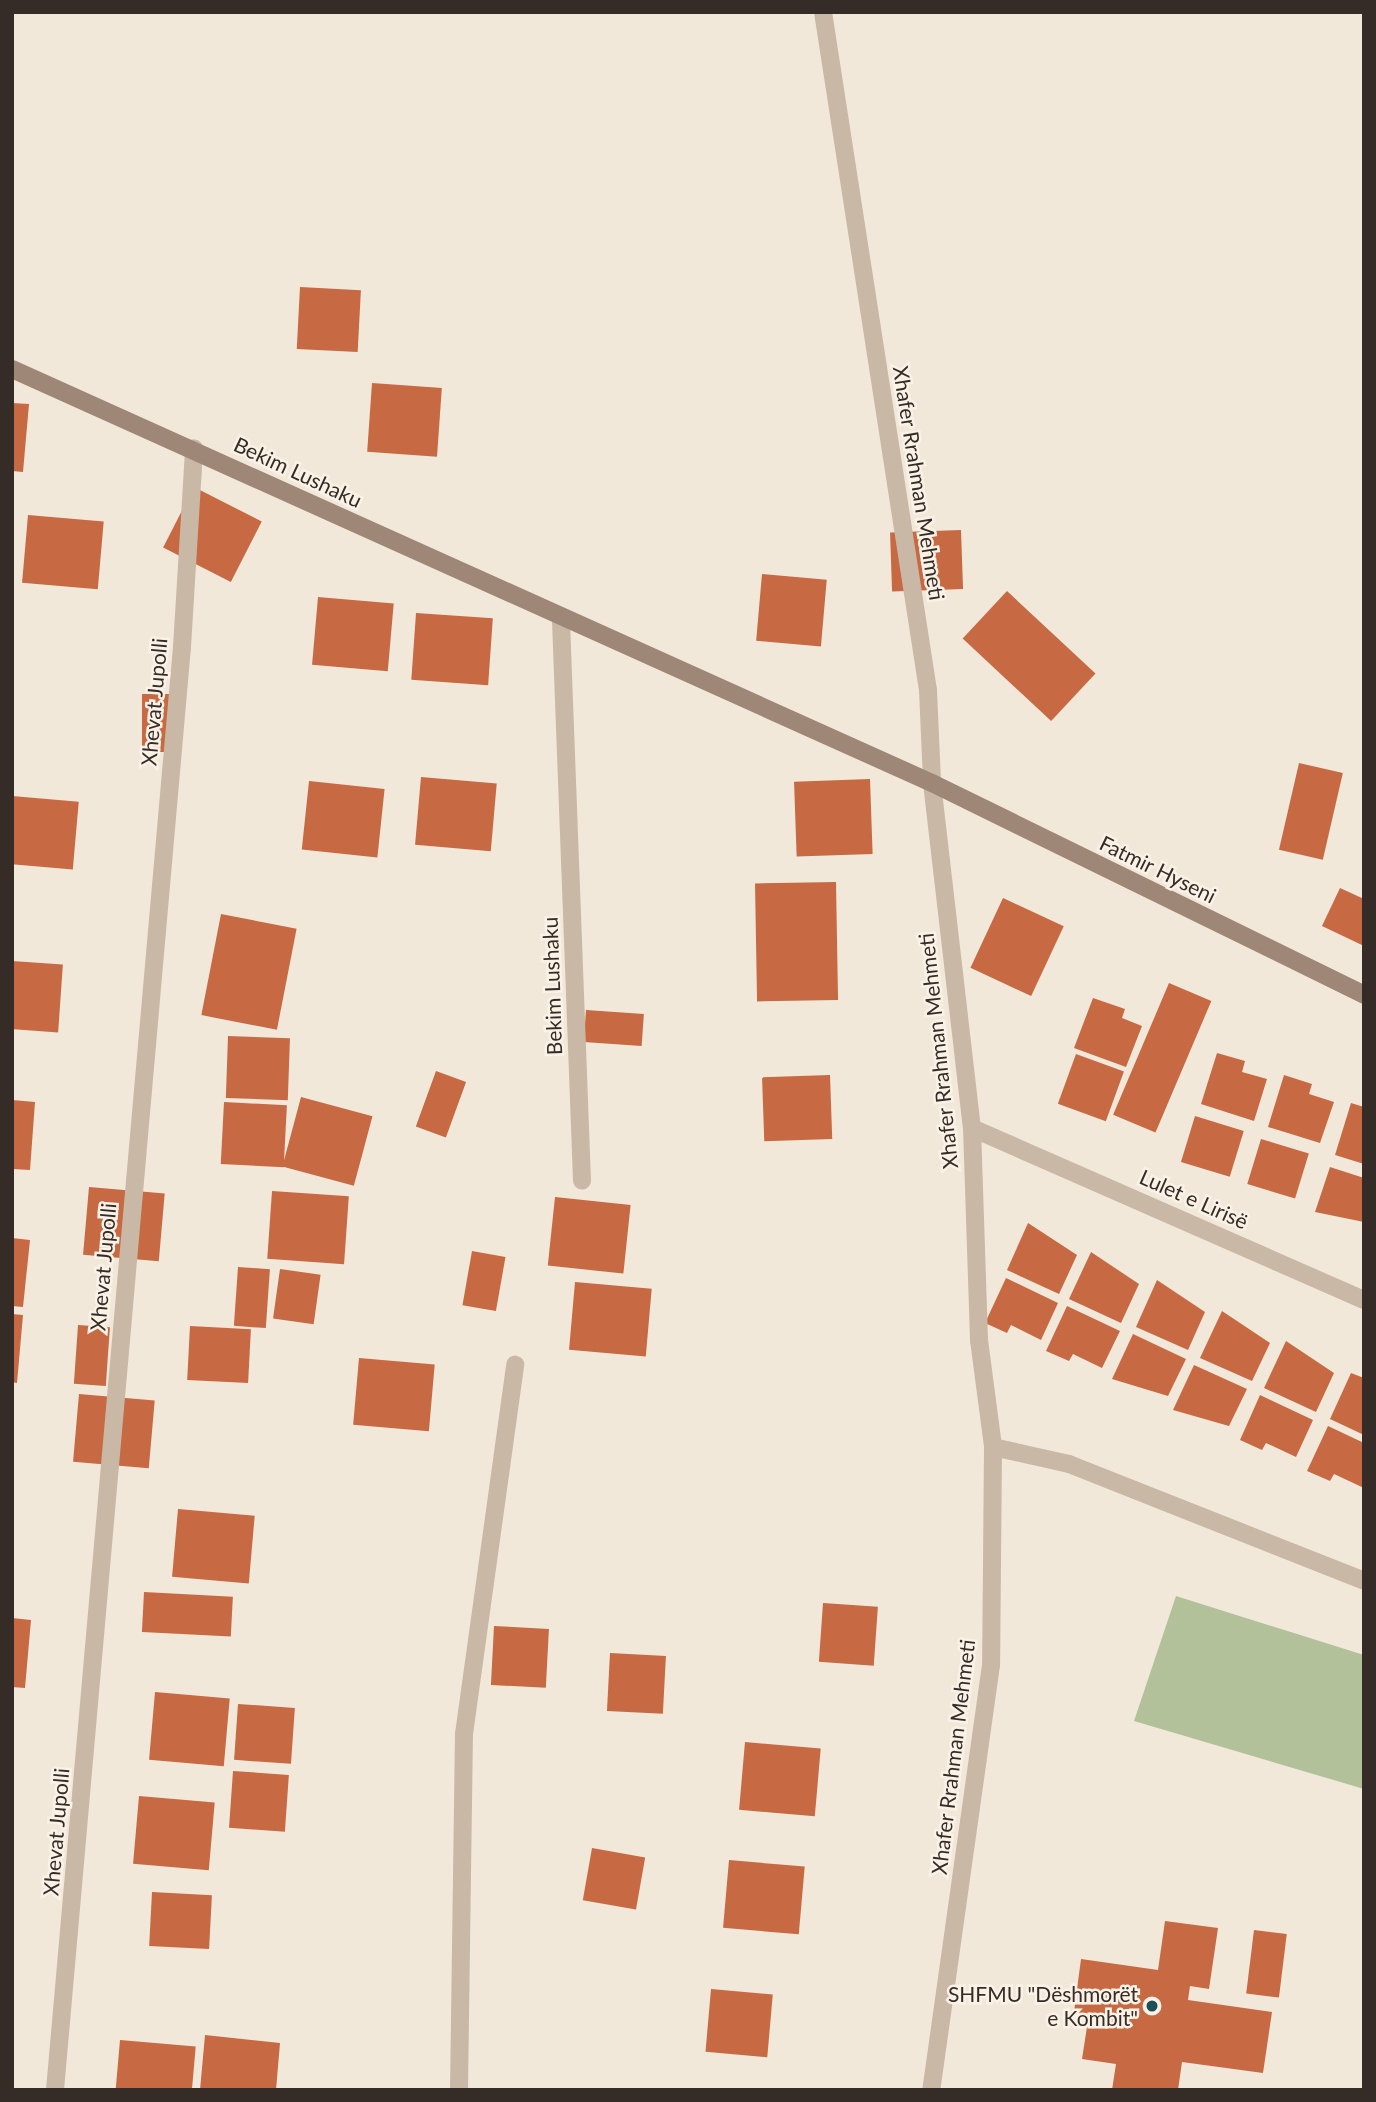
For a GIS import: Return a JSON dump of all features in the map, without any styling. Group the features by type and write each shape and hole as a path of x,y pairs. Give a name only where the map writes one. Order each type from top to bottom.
{"street":[{"name":"Xhafer Rrahman Mehmeti","path":"823,12 928,690 932,783 972,1128 979,1340 993,1447 991,1665 930,2090"},
{"name":"Bekim Lushaku","path":"12,369 194,448 561,621 932,783"},
{"name":"Xhevat Jupolli","path":"55,2090 182,647 194,448"},
{"name":"Bekim Lushaku","path":"561,621 582,1181"},
{"name":"Fatmir Hyseni","path":"932,783 1364,995"},
{"name":"Lulet e Lirisë","path":"972,1128 1007,1139 1364,1300"},
{"path":"459,2090 464,1734 515,1365"},
{"path":"993,1447 1069,1464 1364,1581"}],"green space":[{"path":"1176,1596 1364,1655 1364,1789 1134,1721"}],"building":[{"path":"300,287 361,290 358,352 297,349"},
{"path":"372,383 442,388 437,457 367,452"},
{"path":"12,403 29,404 23,472 12,471"},
{"path":"194,487 262,522 231,582 163,548"},
{"path":"28,515 104,522 98,589 22,583"},
{"path":"961,530 963,589 892,591 890,532"},
{"path":"762,574 827,580 821,646 756,641"},
{"path":"1007,591 1095,674 1051,721 963,639"},
{"path":"318,597 394,604 388,671 312,665"},
{"path":"416,613 493,618 488,685 411,680"},
{"path":"142,694 173,694 173,752 142,752"},
{"path":"1299,763 1343,773 1323,860 1279,850"},
{"path":"421,777 497,784 491,851 415,845"},
{"path":"870,779 873,854 797,857 794,782"},
{"path":"309,781 385,789 377,858 302,850"},
{"path":"12,796 79,802 73,870 12,864"},
{"path":"836,882 838,1000 757,1001 755,883"},
{"path":"1340,888 1364,899 1364,946 1322,926"},
{"path":"1003,898 1064,926 1031,996 970,968"},
{"path":"221,914 297,929 277,1030 201,1015"},
{"path":"12,961 63,965 58,1032 12,1029"},
{"path":"1169,983 1211,1001 1155,1133 1113,1115"},
{"path":"1093,998 1125,1009 1122,1018 1142,1026 1126,1067 1074,1048"},
{"path":"586,1010 644,1014 642,1046 584,1042"},
{"path":"228,1036 290,1038 288,1100 226,1098"},
{"path":"1217,1053 1245,1061 1242,1072 1267,1079 1254,1121 1201,1104"},
{"path":"1076,1054 1124,1071 1106,1121 1058,1104"},
{"path":"436,1071 466,1082 446,1137 416,1126"},
{"path":"830,1075 832,1139 764,1141 762,1077"},
{"path":"1284,1075 1312,1084 1309,1094 1334,1102 1320,1143 1268,1127"},
{"path":"301,1097 372,1116 354,1186 282,1167"},
{"path":"12,1100 35,1102 30,1170 12,1169"},
{"path":"224,1102 287,1105 284,1167 221,1164"},
{"path":"1351,1103 1364,1107 1364,1164 1335,1155"},
{"path":"1195,1116 1244,1131 1230,1177 1181,1162"},
{"path":"1261,1139 1309,1154 1295,1199 1247,1184"},
{"path":"1330,1167 1364,1178 1364,1222 1315,1212"},
{"path":"89,1187 165,1194 159,1261 83,1255"},
{"path":"272,1191 349,1196 344,1264 267,1259"},
{"path":"555,1197 631,1205 623,1274 548,1266"},
{"path":"1028,1223 1077,1255 1059,1294 1007,1270"},
{"path":"12,1238 30,1240 23,1307 12,1306"},
{"path":"472,1251 505,1257 496,1311 462,1305"},
{"path":"1091,1252 1139,1284 1121,1323 1069,1299"},
{"path":"238,1267 270,1269 266,1328 234,1326"},
{"path":"280,1269 321,1275 314,1324 273,1319"},
{"path":"1006,1278 1058,1303 1041,1340 1011,1325 1007,1333 985,1323"},
{"path":"1157,1280 1205,1312 1188,1350 1136,1327"},
{"path":"575,1282 652,1289 646,1356 569,1350"},
{"path":"1067,1306 1120,1331 1102,1368 1073,1354 1069,1361 1046,1351"},
{"path":"1222,1311 1270,1343 1252,1381 1200,1358"},
{"path":"12,1314 23,1315 17,1383 12,1382"},
{"path":"78,1325 110,1327 106,1386 74,1384"},
{"path":"190,1326 251,1329 248,1383 187,1380"},
{"path":"1133,1334 1186,1359 1168,1396 1112,1379"},
{"path":"1286,1341 1334,1373 1316,1412 1264,1388"},
{"path":"359,1358 435,1365 429,1431 353,1425"},
{"path":"1194,1365 1247,1389 1229,1426 1173,1410"},
{"path":"1351,1373 1364,1378 1364,1435 1330,1419"},
{"path":"79,1394 155,1401 149,1468 73,1462"},
{"path":"1260,1395 1313,1420 1296,1457 1266,1443 1262,1450 1240,1440"},
{"path":"1328,1426 1364,1443 1364,1488 1334,1474 1330,1481 1307,1471"},
{"path":"178,1509 255,1516 249,1583 172,1577"},
{"path":"144,1592 233,1597 231,1637 142,1632"},
{"path":"823,1603 878,1607 874,1666 819,1662"},
{"path":"12,1618 31,1620 25,1688 12,1687"},
{"path":"494,1626 549,1629 546,1688 491,1685"},
{"path":"610,1653 666,1656 663,1714 607,1711"},
{"path":"155,1692 230,1699 224,1766 149,1760"},
{"path":"238,1704 295,1708 291,1764 234,1760"},
{"path":"745,1742 821,1749 815,1816 739,1810"},
{"path":"233,1771 289,1775 285,1832 229,1828"},
{"path":"139,1796 215,1803 209,1870 133,1864"},
{"path":"592,1848 645,1857 636,1910 583,1900"},
{"path":"729,1860 805,1867 799,1934 723,1928"},
{"path":"152,1892 212,1895 209,1949 149,1946"},
{"name":"SHFMU \"Dëshmorët e Kombit\"","path":"1165,1921 1218,1928 1209,1989 1190,1986 1188,2000 1272,2012 1263,2073 1182,2062 1178,2090 1112,2090 1116,2064 1082,2059 1089,2014 1074,2012 1081,1959 1158,1970"},
{"path":"1254,1930 1287,1934 1279,1998 1246,1994"},
{"path":"711,1989 773,1994 767,2057 706,2052"},
{"path":"205,2035 280,2043 276,2090 200,2090"},
{"path":"120,2040 196,2047 192,2090 116,2090"}],"place":[{"name":"SHFMU \"Dëshmorët e Kombit\"","path":"1152,2006"}]}
